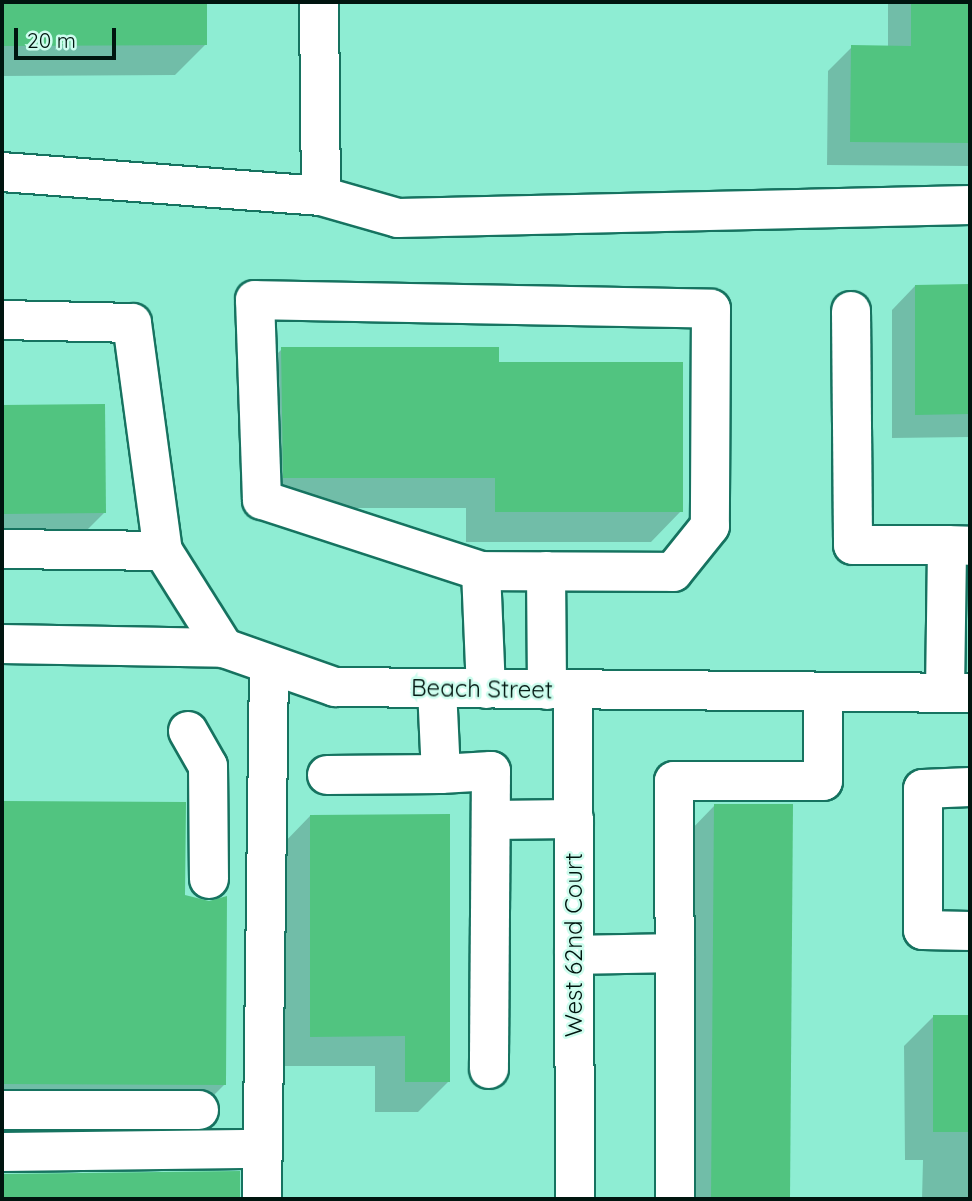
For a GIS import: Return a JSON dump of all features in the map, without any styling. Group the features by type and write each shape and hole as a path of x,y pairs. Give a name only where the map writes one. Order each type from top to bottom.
{"street":[{"path":"318,2 321,196"},
{"path":"2,173 321,196 398,218 970,205"},
{"path":"255,300 711,309 710,526 673,572 481,571 262,500 255,300"},
{"path":"851,311 853,544 959,545 958,693"},
{"path":"2,320 132,323 163,551 225,648"},
{"path":"2,550 163,551"},
{"path":"481,571 486,689"},
{"name":"West 62nd Court","path":"546,571 574,819 575,1199"},
{"name":"Beach Street","path":"2,644 225,648 335,687 958,693"},
{"path":"262,1199 269,665"},
{"path":"437,689 441,774"},
{"path":"675,1199 674,781 823,781 823,692"},
{"path":"188,732 208,766 209,879"},
{"path":"327,775 492,771 489,1069"},
{"path":"970,787 923,789 923,930 970,931"},
{"path":"492,820 574,819"},
{"path":"574,956 675,953"},
{"path":"2,1110 199,1110"},
{"path":"2,1152 263,1149"}],"shaded area":[{"path":"2,2 970,2 970,1199 2,1199"}],"building":[{"path":"2,2 207,2 207,45 2,46"},
{"path":"911,2 970,2 970,143 850,142 851,45 911,46"},
{"path":"970,284 970,414 915,415 915,285"},
{"path":"281,347 499,347 499,362 683,362 683,512 495,512 495,478 283,478"},
{"path":"105,404 106,513 2,514 2,405"},
{"path":"4,801 186,802 185,895 209,901 227,896 226,1085 2,1084"},
{"path":"714,804 793,804 790,1199 711,1199"},
{"path":"450,814 450,1082 405,1082 405,1036 310,1037 310,815"},
{"path":"933,1015 970,1015 970,1132 933,1132"},
{"path":"240,1171 240,1199 2,1199 2,1174"}]}
